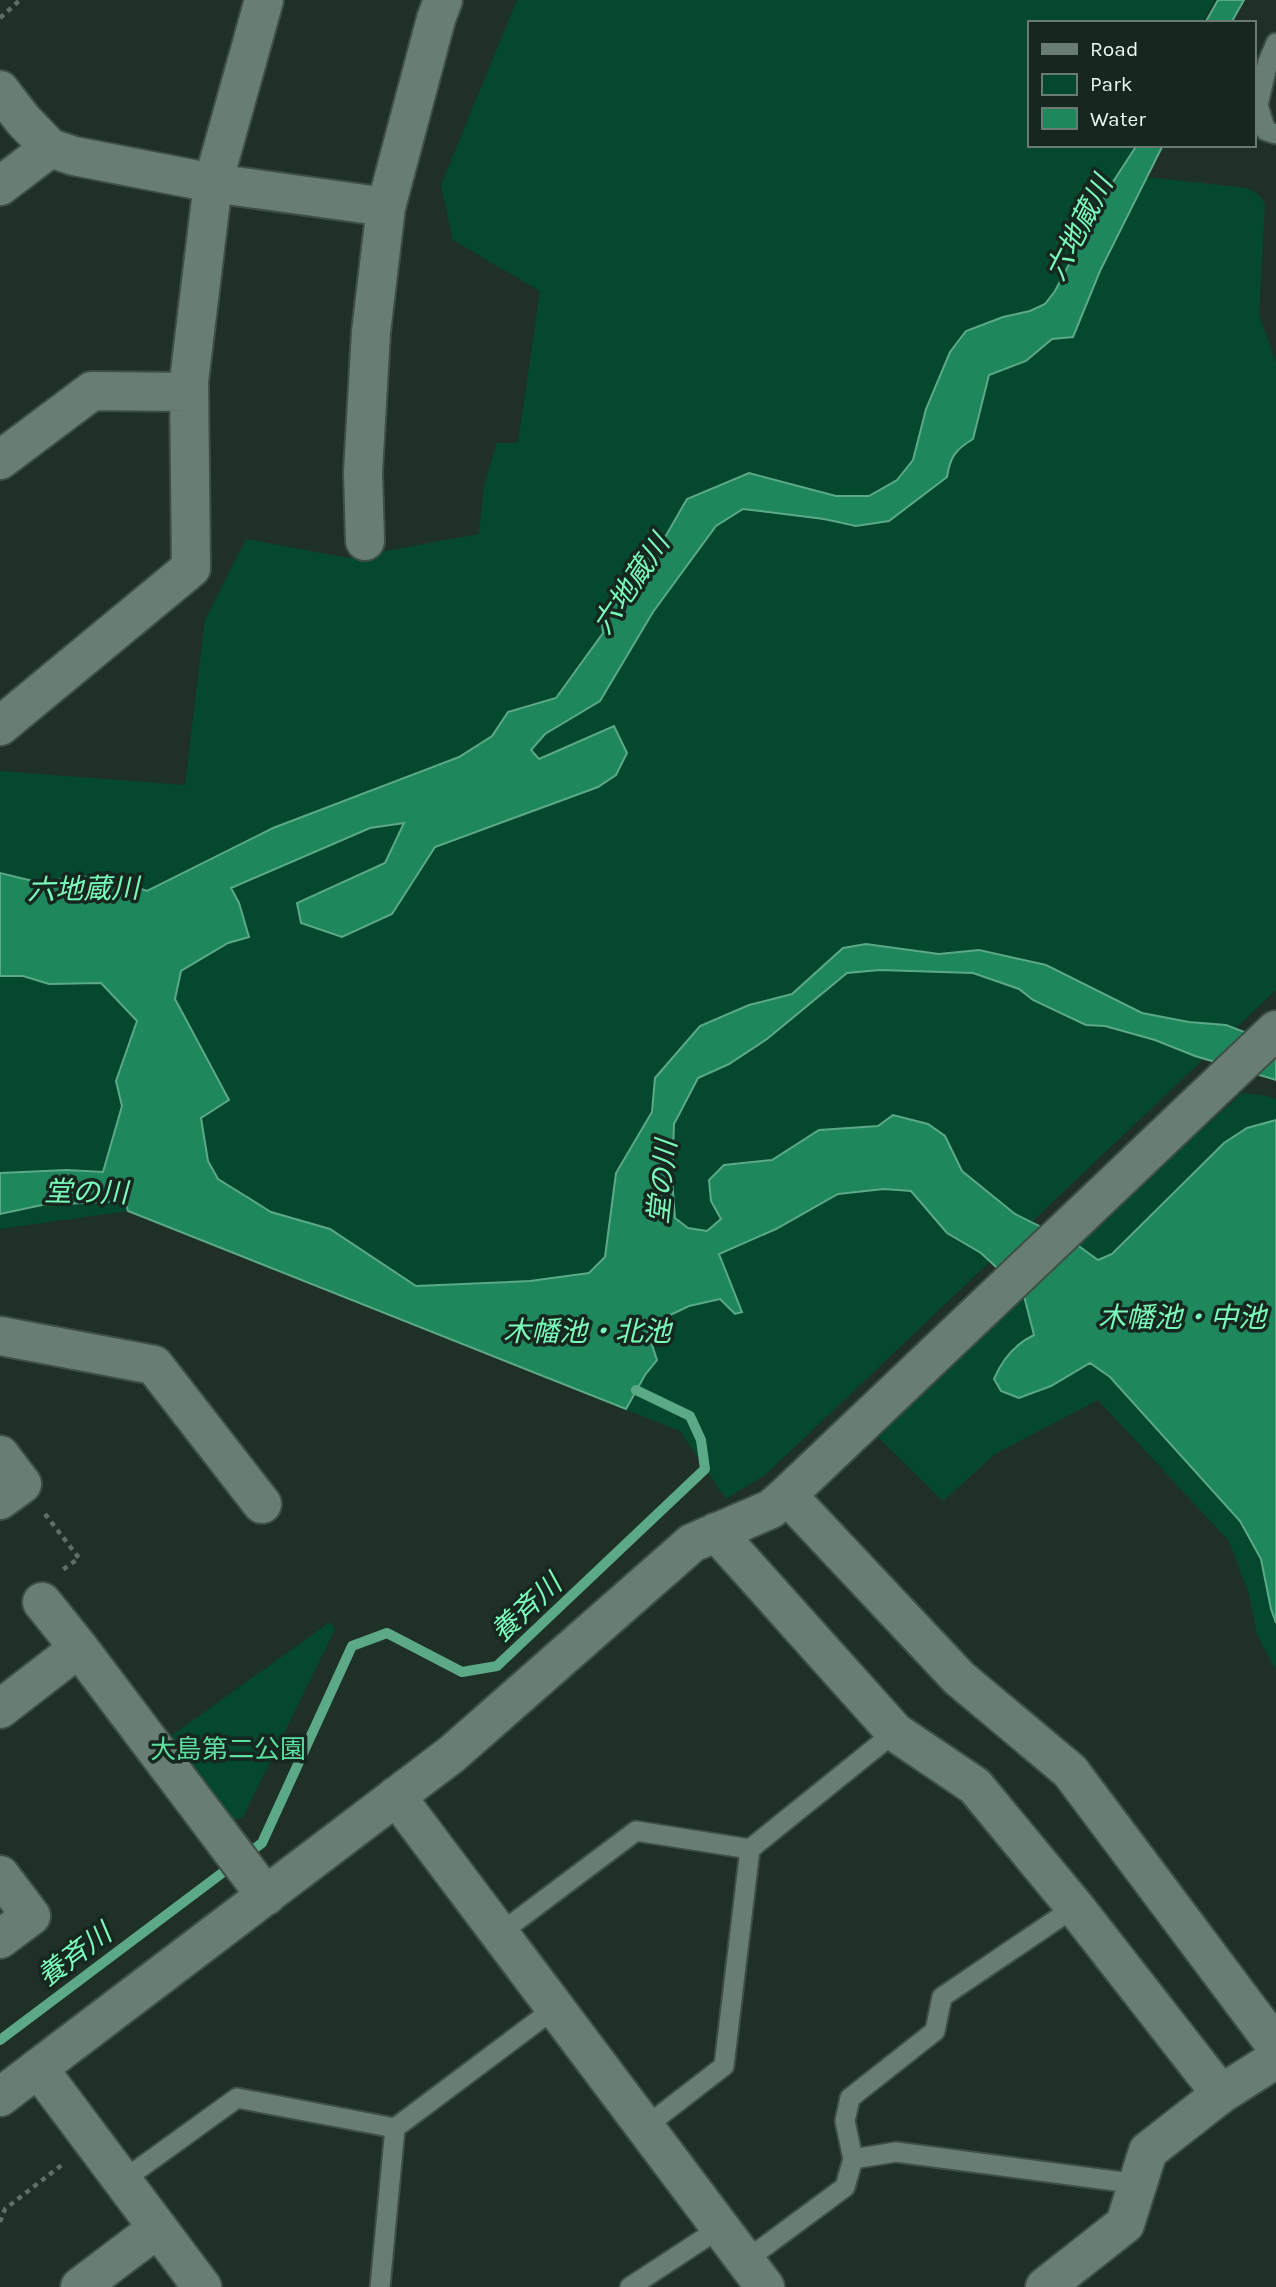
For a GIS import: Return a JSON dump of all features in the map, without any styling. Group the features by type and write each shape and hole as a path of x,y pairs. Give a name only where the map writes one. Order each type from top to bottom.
{"street":[{"path":"0,726 191,568 189,392 213,183 264,0"},
{"path":"365,541 363,472 371,332 386,206 443,0"},
{"path":"0,90 23,120 50,148 74,156 213,183 386,206"},
{"path":"0,186 50,148"},
{"path":"0,460 92,391 189,392"},
{"path":"0,2097 38,2068 248,1872 397,1796 452,1754 692,1543 771,1509 1009,1287 1274,1032"},
{"path":"0,1336 154,1365 262,1504"},
{"path":"787,1495 959,1678 1070,1771 1276,2046"},
{"path":"716,1532 895,1732 975,1786 1075,1907 1221,2094"},
{"path":"42,1602 248,1872"},
{"path":"0,1709 79,1648"},
{"path":"397,1796 755,2274"},
{"path":"0,1875 31,1916 0,1939"},
{"path":"1045,2287 1125,2224 1148,2151 1221,2094 1276,2059"},
{"path":"38,2068 202,2287"},
{"path":"80,2287 158,2228"}],"lane":[{"path":"1276,43 1268,62 1258,105 1266,131 1276,134"},
{"path":"645,2127 724,2066 750,1849 895,1732"},
{"path":"499,1934 636,1831 750,1849"},
{"path":"755,2274 845,2187 853,2159 845,2122 850,2098 935,2031 943,1997 1075,1907"},
{"path":"122,2181 237,2098 395,2128 555,2008"},
{"path":"380,2287 395,2128"},
{"path":"853,2159 896,2152 1138,2184"},
{"path":"629,2287 720,2228"}],"path":[{"path":"0,18 20,0"},
{"path":"7,1480 79,1558 32,1591 42,1602"},
{"path":"0,2221 5,2209 93,2142"}],"green space":[{"path":"517,0 1215,0 1203,21 1028,21 1028,147 1134,147 1122,170 1146,177 1247,188 1259,195 1265,204 1259,315 1276,363 1276,990 765,1475 726,1499 680,1431 128,1211 0,1229 0,771 185,785 205,620 246,539 348,558 479,534 484,485 497,443 518,443 540,291 453,240 441,185"},
{"path":"1242,1093 1276,1099 1276,1120 1247,1128 1224,1143 1112,1254 1098,1260 1076,1244"},
{"path":"1023,1292 1034,1335 1001,1391 1020,1398 1051,1386 1090,1363 1110,1377 1240,1521 1261,1559 1276,1623 1276,1670 1257,1635 1249,1594 1229,1541 1098,1400 995,1454 943,1501 878,1437"},
{"name":"大島第二公園","path":"330,1622 335,1629 243,1817 231,1821 167,1739"}],"water":[{"path":"1218,0 1244,0 1232,21 1206,21"},
{"name":"木幡池・北池","path":"1136,147 1162,147 1100,271 1073,337 1052,339 1026,361 989,375 973,439 954,455 947,477 889,521 856,526 824,519 743,509 716,526 653,612 600,701 545,734 531,750 539,759 614,726 627,753 616,775 598,787 435,847 392,914 342,937 301,923 297,903 385,863 404,823 370,828 231,888 239,903 249,937 228,943 181,971 175,999 229,1100 201,1118 208,1161 218,1179 271,1212 330,1229 416,1286 530,1281 589,1273 605,1257 616,1173 652,1112 655,1078 700,1026 749,1005 792,994 843,948 866,944 939,954 979,950 1046,965 1142,1013 1189,1022 1226,1025 1276,1044 1276,1080 1195,1056 1155,1040 1105,1026 1086,1025 1033,1000 1019,989 973,973 880,970 847,973 767,1039 729,1064 698,1078 674,1124 672,1179 675,1218 688,1228 707,1231 721,1219 711,1201 709,1180 724,1165 772,1160 819,1130 878,1126 893,1115 928,1124 945,1136 962,1171 1015,1214 1076,1244 1098,1260 1112,1254 1224,1143 1247,1128 1276,1120 1276,1623 1261,1559 1240,1521 1110,1377 1090,1363 1051,1386 1019,1398 1001,1391 994,1379 1001,1365 1015,1348 1034,1335 1023,1292 981,1253 947,1233 911,1191 884,1189 838,1194 776,1229 719,1254 742,1312 735,1314 720,1299 689,1306 666,1317 644,1321 657,1360 645,1375 626,1409 128,1211 125,1201 42,1205 0,1214 0,1173 67,1170 103,1172 122,1106 116,1081 137,1021 101,983 49,984 23,976 0,976 0,873 37,882 102,875 147,891 273,828 459,757 492,736 508,712 556,698 603,633 601,615 664,539 687,499 749,473 836,496 869,496 897,480 913,460 926,409 950,352 966,331 1045,304 1055,291 1109,188"}],"waterway":[{"name":"養斉川","path":"0,2040 262,1843 352,1646 387,1633 462,1672 497,1666 705,1469 701,1440 690,1416 636,1390"}],"water label":[{"name":"六地蔵川","path":"1079,228"},
{"name":"六地蔵川","path":"631,584"},
{"name":"六地蔵川","path":"83,889"},
{"name":"堂の川","path":"662,1182"},
{"name":"堂の川","path":"86,1192"},
{"name":"木幡池・中池","path":"1182,1317"}]}
